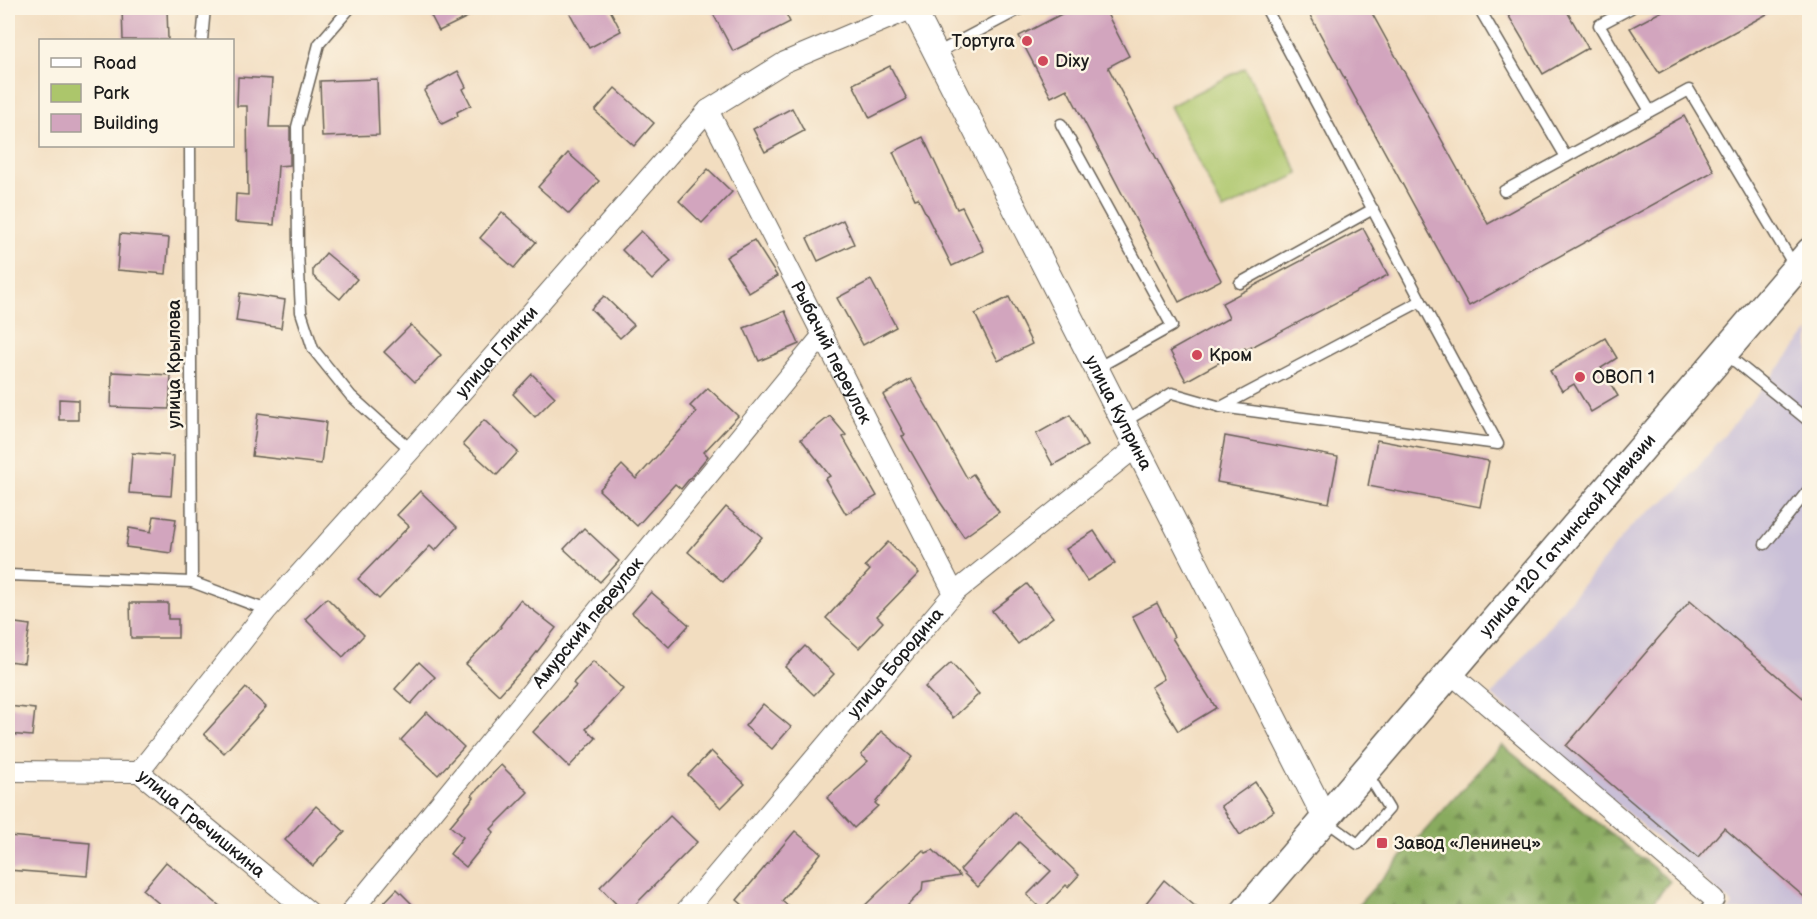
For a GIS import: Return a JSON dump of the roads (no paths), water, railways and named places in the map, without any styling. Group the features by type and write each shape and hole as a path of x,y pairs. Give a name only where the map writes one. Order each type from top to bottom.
{"main road":[{"name":"улица 120 Гатчинской Дивизии","path":"1245,912 1802,260"}],"street":[{"name":"улица Глинки","path":"139,772 267,610 411,450 708,110 785,62 913,8"},
{"name":"улица Куприна","path":"913,8 1324,818"},
{"name":"Рыбачий переулок","path":"708,110 954,593"},
{"name":"Амурский переулок","path":"351,912 823,335"},
{"name":"улица Бородина","path":"684,912 954,593 1136,447"},
{"path":"1449,672 1709,905"},
{"name":"улица Гречишкина","path":"8,771 139,772 309,912"}],"lane":[{"path":"202,39 206,8"},
{"path":"350,8 319,44 297,127 301,312 312,349 351,396 411,450"},
{"path":"1124,422 1172,393 1221,407 1498,444 1266,8"},
{"path":"1479,8 1566,157"},
{"path":"1631,8 1599,25 1650,111"},
{"path":"937,53 1016,9"},
{"path":"1504,192 1689,90 1802,260"},
{"path":"1061,124 1172,326 1096,369"},
{"name":"улица Крылова","path":"190,147 192,582"},
{"path":"1240,283 1373,209"},
{"path":"1221,407 1421,301"},
{"path":"1723,352 1809,422"},
{"path":"1765,544 1809,488"},
{"path":"8,575 192,582 267,610"},
{"path":"1324,818 1358,844 1389,809 1365,770"}],"place":[{"name":"Тортуга","path":"1027,41"},
{"name":"Dixy","path":"1043,61"},
{"name":"Кром","path":"1197,355"},
{"name":"ОВОП 1","path":"1580,377"},
{"name":"Завод «Ленинец»","path":"1382,843"}]}
